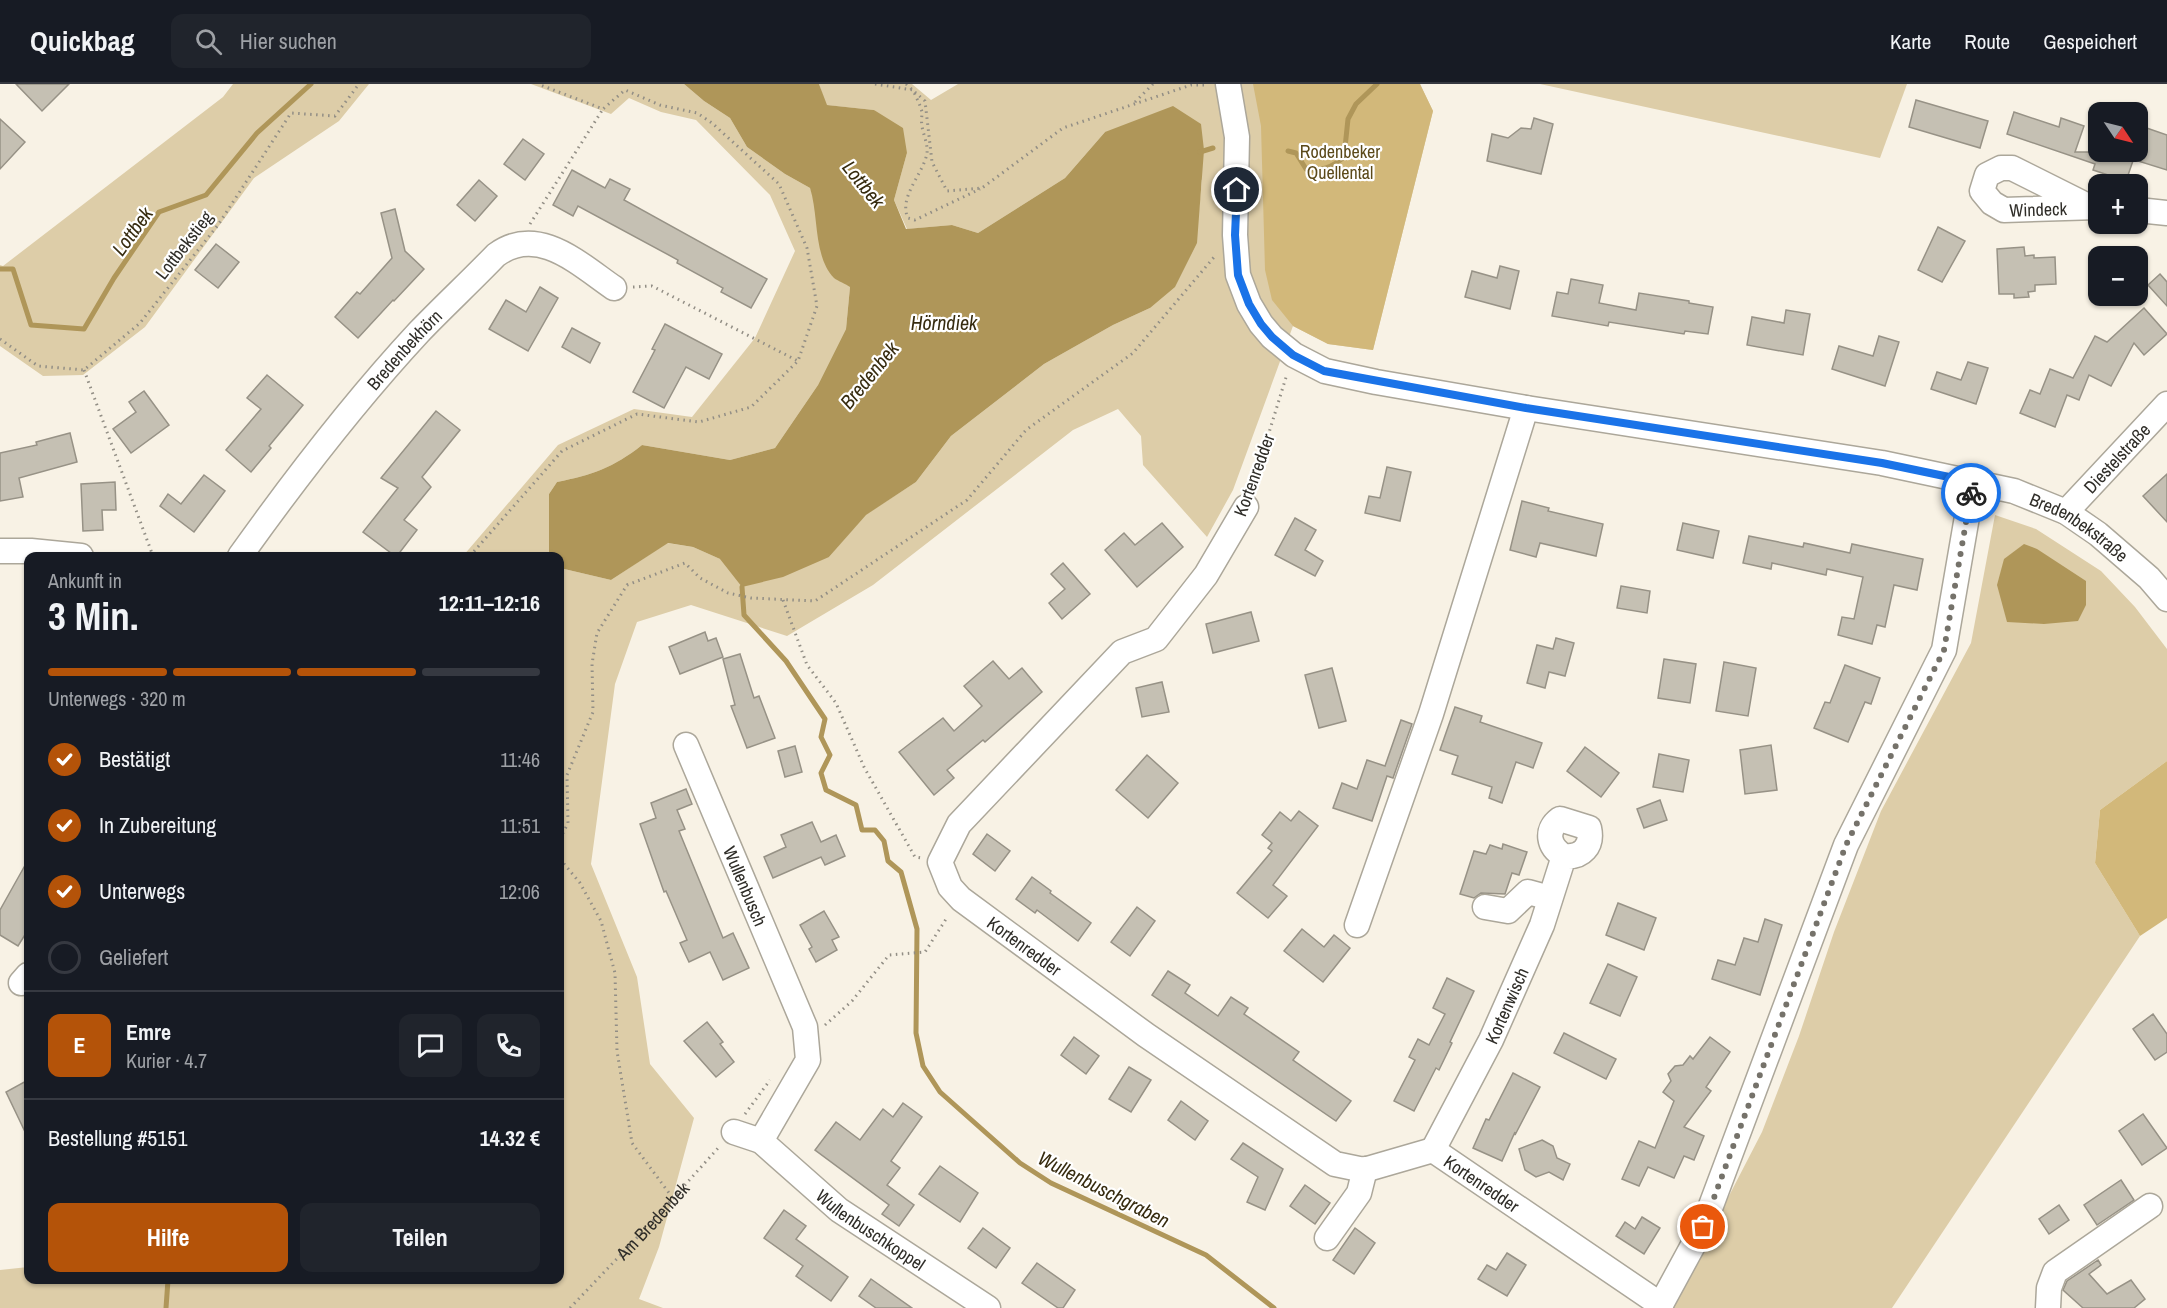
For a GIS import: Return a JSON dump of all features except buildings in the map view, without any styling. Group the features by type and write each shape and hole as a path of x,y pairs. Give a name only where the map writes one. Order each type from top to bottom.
{"street":[{"name":"Bredenbekstraße","path":"1229,85 1237,137 1235,235 1238,275 1249,304 1261,324 1293,355 1324,371 1526,408 1882,463 2014,491 2066,512 2098,534 2149,578 2167,600"},
{"path":"2148,211 2167,213"},
{"path":"517,243 549,246 614,288"},
{"name":"Bredenbekhörn","path":"243,552 279,501 348,415 419,333 496,255 517,243"},
{"name":"Diestelstraße","path":"2066,512 2167,404"},
{"path":"1357,925 1431,714 1526,408"},
{"path":"1660,1306 1703,1227 1846,845 1944,650 1973,482"},
{"name":"Kortenredder","path":"1246,507 1206,574 1156,639 1122,652 959,824 940,862 950,887 961,900 1146,1035 1335,1164 1365,1169 1433,1150 1660,1306"},
{"path":"0,551 41,552"},
{"name":"Wullenbusch","path":"686,746 805,1027"},
{"name":"Kortenwisch","path":"1433,1150 1491,1040 1542,925 1564,856"},
{"path":"1485,907 1508,911 1527,892 1550,898"},
{"path":"734,1132 761,1141 808,1060 805,1027"},
{"name":"Wullenbuschkoppel","path":"761,1141 839,1210 988,1308"},
{"path":"1327,1238 1359,1193 1365,1169"},
{"path":"2048,1308 2049,1288 2055,1272 2150,1206"}],"path":[{"name":"Lottbekstieg","path":"84,370 140,322 218,225 291,113 335,116 359,84"},
{"path":"538,84 603,109"},
{"path":"875,84 913,90"},
{"path":"906,84 925,101 932,162 946,191 982,188"},
{"path":"1132,104 1153,84"},
{"path":"913,90 922,112 927,150 922,169 906,203 905,212 908,218 915,220 982,188 1063,128 1191,85 1229,85"},
{"path":"474,552 562,451 637,414 699,422 751,407 798,361 817,306 807,248 779,184 712,123 697,113 660,105 625,90 603,109 517,243"},
{"path":"564,831 568,823 567,775 593,712 592,664 597,633 627,585 685,563 700,578 728,593 751,598 815,601 967,500 1026,430 1134,353 1235,235"},
{"path":"614,288 652,286 798,361"},
{"path":"0,339 38,366 84,370 152,552"},
{"name":"Kortenredder","path":"1246,507 1293,355"},
{"path":"783,600 807,664 836,703 864,767 915,857 940,862"},
{"path":"564,865 580,883 601,921 615,973 617,1051 632,1143 672,1197"},
{"path":"805,1027 825,1024 852,1001 889,955 925,952 952,909 961,900"},
{"name":"Am Bredenbek","path":"570,1308 734,1132"}],"green space":[{"path":"233,84 369,84 339,121 254,178 145,327 83,375 43,376 0,346 0,265 3,266 223,97"},
{"path":"531,84 684,84 730,118 747,147 785,174 810,188 850,287 846,329 818,385 775,448 730,460 642,445 602,470 557,482 549,494 549,552 466,552 558,445 634,409 692,417 755,338 795,251 770,195 696,120 661,112 629,98 611,114"},
{"path":"819,84 912,84 931,100 958,84 1420,84 1433,111 1373,350 1328,344 1293,326 1233,490 1207,537 1143,465 1141,436 1118,409 1073,430 873,585 787,636 691,605 637,622 615,684 591,864 637,977 650,1064 694,1118 659,1247 639,1299 663,1308 0,1308 0,1270 24,1267 24,1284 564,1284 564,569 611,580 667,543 693,547 720,559 829,557 865,515 916,482 951,436 1044,364 1113,325 1150,308 1199,209 1202,180 1105,132 1065,178 978,233 952,225 907,229 894,200 907,153 874,110 826,105"},
{"name":"Rodenbeker Quellental","path":"1253,84 1420,84 1433,111 1373,350 1328,344 1293,326 1272,300 1265,270 1261,126"},
{"path":"1540,84 1907,84 1880,158"},
{"path":"1995,515 2036,529 2101,571 2135,607 2167,649 2167,761 2100,810 2095,863 2140,936 1892,1308 1671,1308 1762,1132 1799,1036 1834,932 1881,811 1971,643"},
{"path":"2167,761 2167,918 2140,936 2095,863 2100,810"}],"water":[{"name":"Hörndiek","path":"684,84 819,84 827,105 874,110 903,128 907,153 894,200 906,229 952,225 978,233 1065,178 1105,132 1173,106 1201,124 1204,150 1197,243 1175,287 1150,308 1113,325 1044,364 951,436 916,482 866,515 829,557 783,577 742,587 720,559 693,547 668,543 611,580 564,569 564,552 549,552 549,494 557,482 602,470 642,445 730,460 775,448 818,385 846,329 850,287 834,278 827,269 820,247 810,188 785,174 747,147 730,118"},
{"path":"2024,544 2037,549 2086,581 2086,605 2078,621 2044,624 2007,622 1997,585 2004,559"}],"waterway":[{"name":"Lottbek","path":"0,269 13,269 31,325 84,329 114,278 159,212 206,195 257,133 311,84"},
{"name":"Bredenbek","path":"1288,151 1296,153 1306,169 1311,170 1326,168 1344,157 1348,119 1356,104 1377,84"},
{"name":"Bredenbek","path":"1200,152 1213,148"},
{"name":"Wullenbuschgraben","path":"742,587 744,615 786,661 825,719 821,737 830,755 821,773 826,790 856,805 862,830 875,830 884,841 888,861 901,872 917,929 916,1033 923,1066 940,1092 1020,1163 1051,1183 1206,1255 1274,1308"},
{"name":"Bredenbek","path":"166,1308 168,1284"}],"way so far":[{"path":"1703,1227 1846,845 1944,650 1971,493"}],"route":[{"path":"1237,190 1235,235 1238,275 1249,304 1272,337 1293,355 1324,371 1526,408 1882,463 1973,482 1971,493"}]}
